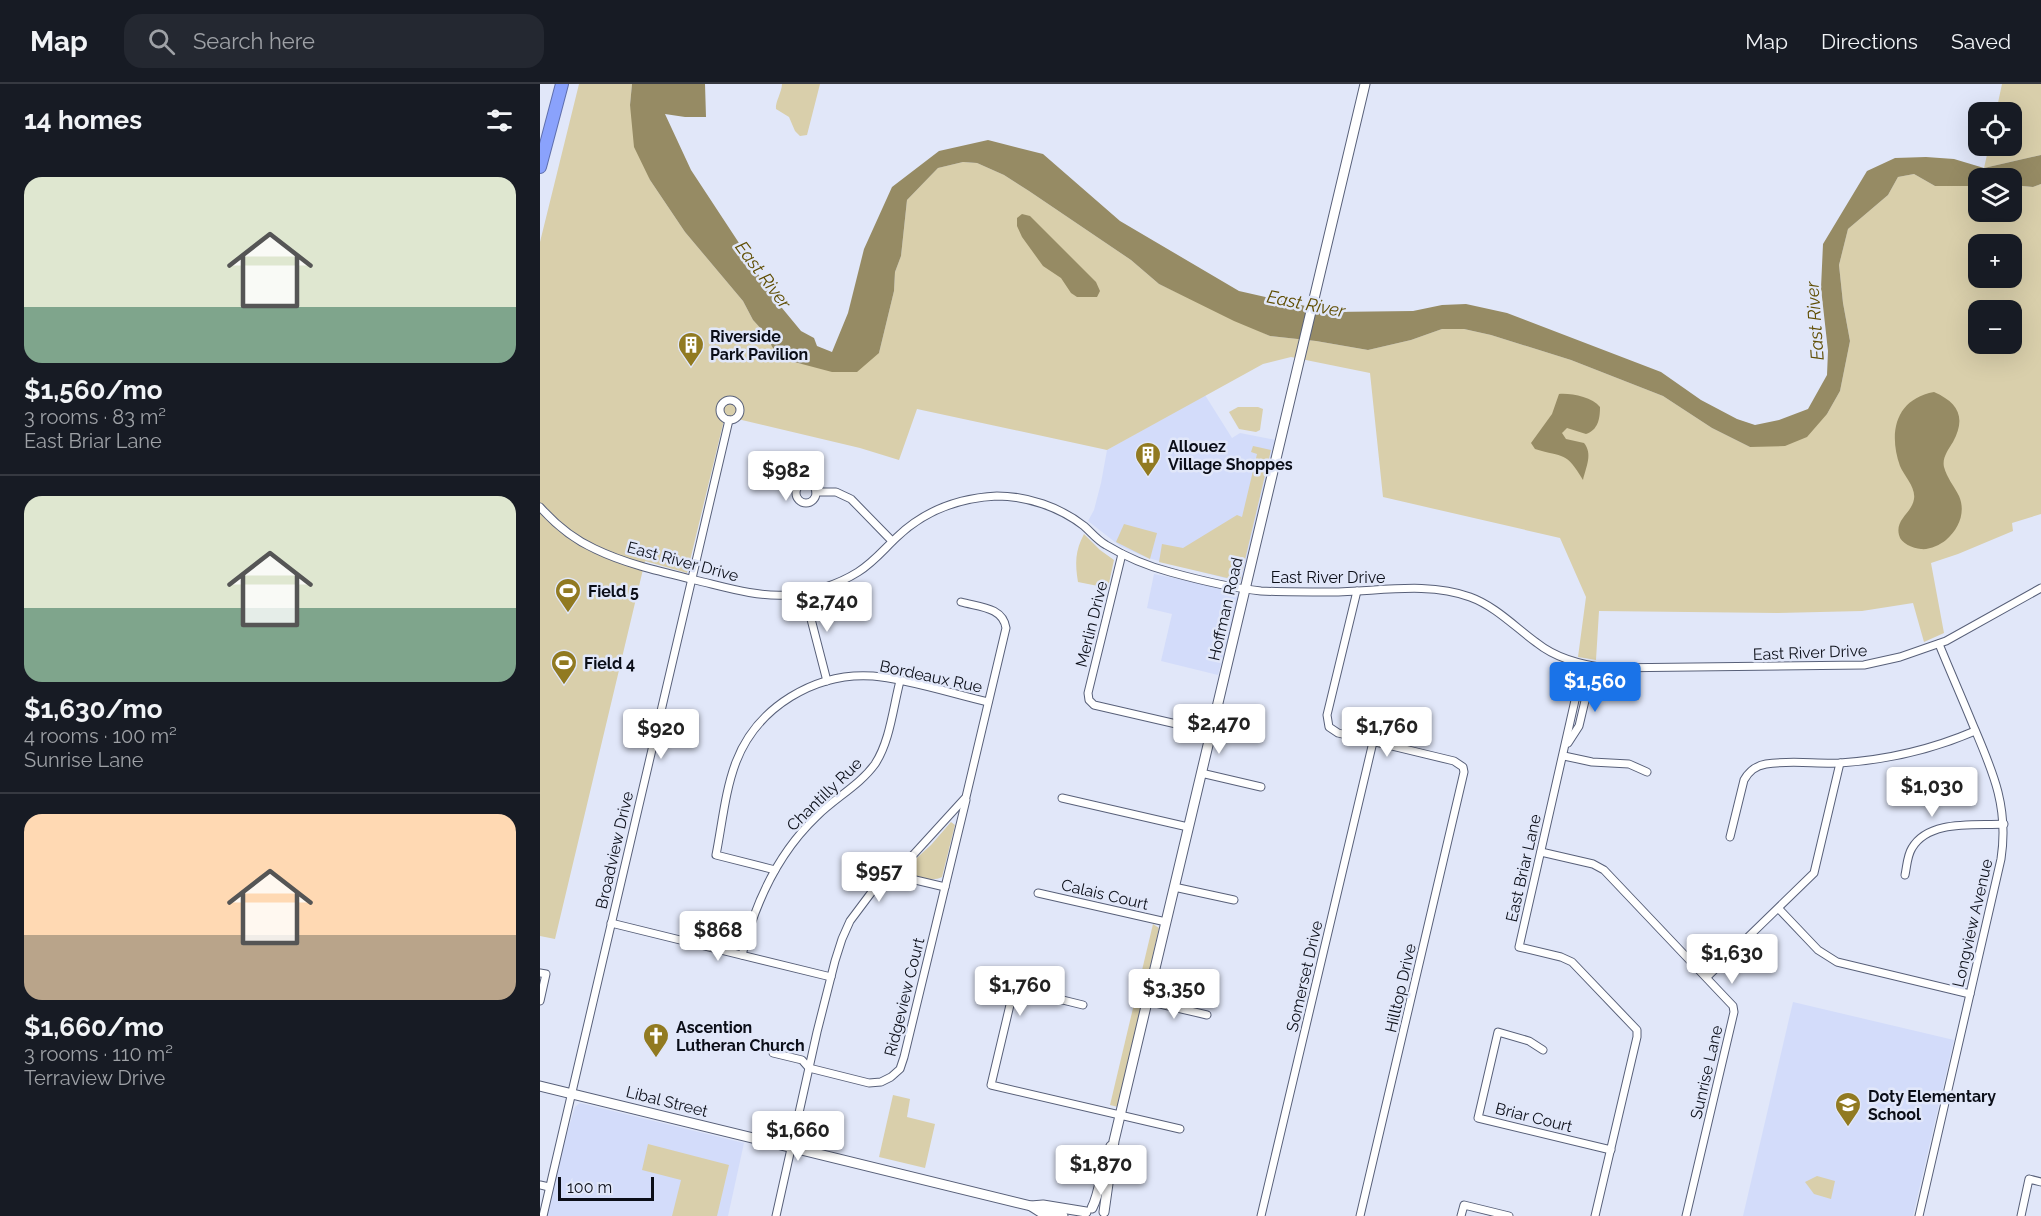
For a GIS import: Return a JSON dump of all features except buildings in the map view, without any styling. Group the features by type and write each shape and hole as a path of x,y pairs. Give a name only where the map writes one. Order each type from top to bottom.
{"highway":[{"path":"540,166 562,84"}],"street":[{"name":"Hoffman Road","path":"1105,1214 1114,1141 1365,84"},
{"name":"Broadview Drive","path":"543,1216 729,420"},
{"path":"816,492 836,492 851,499 892,541"},
{"name":"East River Drive","path":"540,507 563,530 596,550 616,558 691,579 762,595 790,595 839,581 858,572 877,558 892,541 920,517 935,509 975,498 1020,497 1068,515 1102,543 1139,562 1170,572 1245,589 1262,591 1425,589 1450,591 1473,598 1496,611 1552,653 1593,667 1864,665 1900,657 1939,644 2041,588"},
{"name":"Merlin Drive","path":"1122,554 1088,693 1089,700 1094,705 1211,732"},
{"path":"1357,591 1327,715 1329,728 1338,733 1372,742"},
{"path":"804,592 827,681"},
{"name":"Ridgeview Court","path":"773,1053 802,1060 809,1068 869,1083 881,1082 900,1069 1006,628 1005,619 997,611 961,602"},
{"name":"Longview Avenue","path":"1918,1216 2001,859 2004,824 1997,782 1939,644"},
{"name":"East Briar Lane","path":"1583,665 1519,946 1572,962 1635,1027 1638,1034 1595,1216"},
{"name":"East Briar Lane","path":"1566,745 1579,726 1593,667"},
{"name":"Bordeaux Rue","path":"775,870 716,855 736,760 763,718 792,695 812,685 827,681 849,676 867,676 900,681 988,702"},
{"name":"Chantilly Rue","path":"742,955 758,902 775,870 816,816 860,780 874,764 884,747 900,681"},
{"path":"1730,837 1744,780 1756,767 1769,764 1840,763 1911,753 1976,731"},
{"name":"Hilltop Drive","path":"1360,1216 1464,777 1462,767 1454,761 1372,742"},
{"name":"Somerset Drive","path":"1261,1216 1372,742"},
{"path":"1564,756 1592,762 1629,765 1647,772"},
{"path":"1707,977 1809,880 1815,868 1840,763"},
{"path":"1201,773 1261,787"},
{"path":"776,1216 831,977 850,921 877,885 932,836 966,797"},
{"path":"1062,798 1188,826"},
{"path":"1905,875 1912,848 1925,835 1945,827 2004,824"},
{"name":"Sunrise Lane","path":"1541,852 1593,864 1604,870 1731,1002 1734,1012 1686,1216"},
{"path":"890,874 945,887"},
{"path":"1174,886 1234,900"},
{"name":"Calais Court","path":"1038,893 1166,922"},
{"path":"1779,909 1818,950 1830,959 1970,994"},
{"path":"610,923 831,977"},
{"path":"540,973 546,975 540,1002"},
{"path":"1083,1005 1014,988 991,1085 1180,1129"},
{"path":"1147,1001 1207,1015"},
{"name":"Briar Court","path":"1543,1050 1529,1041 1498,1032 1478,1118 1611,1150"},
{"name":"Libal Street","path":"540,1086 1031,1206 1042,1213 1063,1216"},
{"name":"Hoffman Road","path":"1087,1212 1099,1192 1106,1155 1114,1141"},
{"path":"2021,1216 2029,1179 2041,1182"},
{"path":"540,1185 549,1187"},
{"name":"Libal Street","path":"1031,1206 1043,1205 1087,1212 1098,1209 1105,1214"},
{"path":"1461,1216 1464,1205 1509,1216"}],"shaded area":[{"path":"579,84 632,84 630,105 650,180 685,232 743,301 753,320 783,359 802,364 879,353 894,291 895,272 901,256 907,200 938,168 963,162 977,163 1004,175 1029,191 1131,260 1159,284 1270,336 1368,350 1411,340 1442,329 1464,329 1491,335 1571,360 1663,396 1712,428 1750,447 1827,414 1840,391 1850,341 1839,265 1848,229 1888,195 1898,177 1914,174 1935,186 1968,186 1968,222 2022,222 2022,186 2033,187 2041,184 2041,514 2012,523 2013,531 1931,563 1944,633 1924,642 1913,603 1862,611 1777,613 1599,611 1596,660 1578,657 1586,597 1560,538 1383,497 1370,373 1291,357 1263,364 1107,450 917,409 899,460 860,448 725,416 687,573 645,561 555,939 540,936 540,242"},
{"path":"632,84 705,84 706,117 665,114 691,170 782,308 801,331 814,338 817,346 832,352 848,313 864,249 892,187 939,151 988,140 1043,154 1120,221 1239,291 1332,312 1413,311 1442,305 1466,304 1507,313 1661,372 1701,400 1737,419 1755,425 1779,420 1808,409 1827,375 1828,351 1821,288 1823,244 1867,171 1895,158 1926,157 1954,159 1984,168 1968,168 1968,186 1935,186 1914,174 1898,177 1888,195 1848,229 1839,265 1850,341 1840,391 1827,414 1807,437 1785,446 1750,447 1712,428 1663,396 1571,360 1491,335 1464,329 1442,329 1411,340 1368,350 1270,336 1159,284 1131,260 1029,191 1004,175 977,163 963,162 938,168 907,200 901,256 895,272 894,291 879,353 857,372 832,372 783,359 753,320 743,301 685,232 650,180 634,147 630,105"},
{"path":"782,84 820,84 807,135 800,136 795,131 789,117 776,109"},
{"path":"2002,84 2041,84 2041,155 1984,168 1987,156 2022,156 2022,102 1998,102"},
{"path":"2041,155 2041,184 2033,187 2022,186 2022,168 1984,168"},
{"path":"1022,214 1030,216 1096,282 1100,291 1097,297 1077,297 1071,293 1061,278 1043,266 1022,237 1017,226 1017,218"},
{"path":"1934,392 1949,401 1958,412 1959,426 1946,454 1944,467 1959,496 1962,508 1958,525 1946,540 1934,547 1921,549 1911,547 1899,535 1899,525 1913,504 1914,495 1896,453 1895,429 1903,410 1911,402"},
{"path":"1559,394 1581,396 1600,407 1600,416 1593,430 1586,434 1567,428 1562,433 1566,439 1584,443 1587,447 1588,461 1583,480 1564,457 1535,449 1531,443 1552,414"},
{"path":"1205,395 1232,438 1240,433 1276,440 1244,578 1240,582 1148,558 1120,546 1088,521 1094,510 1107,450"},
{"path":"1238,407 1263,409 1260,430 1256,432 1239,429 1229,412"},
{"path":"1253,446 1271,450 1240,581 1159,562 1162,544 1183,548 1237,515 1242,517 1257,454 1251,452"},
{"path":"1124,524 1157,533 1150,559 1116,542"},
{"path":"1084,534 1114,560 1108,588 1078,582 1076,557"},
{"path":"1154,574 1233,590 1237,595 1239,599 1218,675 1161,661 1172,614 1147,608"},
{"path":"951,822 955,825 942,877 929,879 912,873 909,870 910,864"},
{"path":"1153,924 1159,928 1118,1107 1110,1105"},
{"name":"Doty Elementary School","path":"1793,1002 1954,1040 1913,1216 1743,1216"},
{"path":"893,1095 910,1099 907,1117 935,1124 925,1168 879,1157"},
{"path":"580,1103 744,1143 728,1216 547,1216 563,1146 575,1107"},
{"path":"648,1144 729,1165 717,1216 672,1216 681,1180 642,1170"},
{"path":"1817,1176 1835,1181 1831,1199 1814,1194 1805,1182"}],"place":[{"name":"Riverside Park Pavilion","path":"691,368"},
{"name":"Allouez Village Shoppes","path":"1148,478"},
{"name":"Field 5","path":"568,614"},
{"name":"Field 4","path":"564,686"},
{"name":"Ascention Lutheran Church","path":"656,1059"},
{"name":"Doty Elementary School","path":"1848,1128"}],"water label":[{"name":"East River","path":"763,275"},
{"name":"East River","path":"1306,304"},
{"name":"East River","path":"1815,321"}]}
